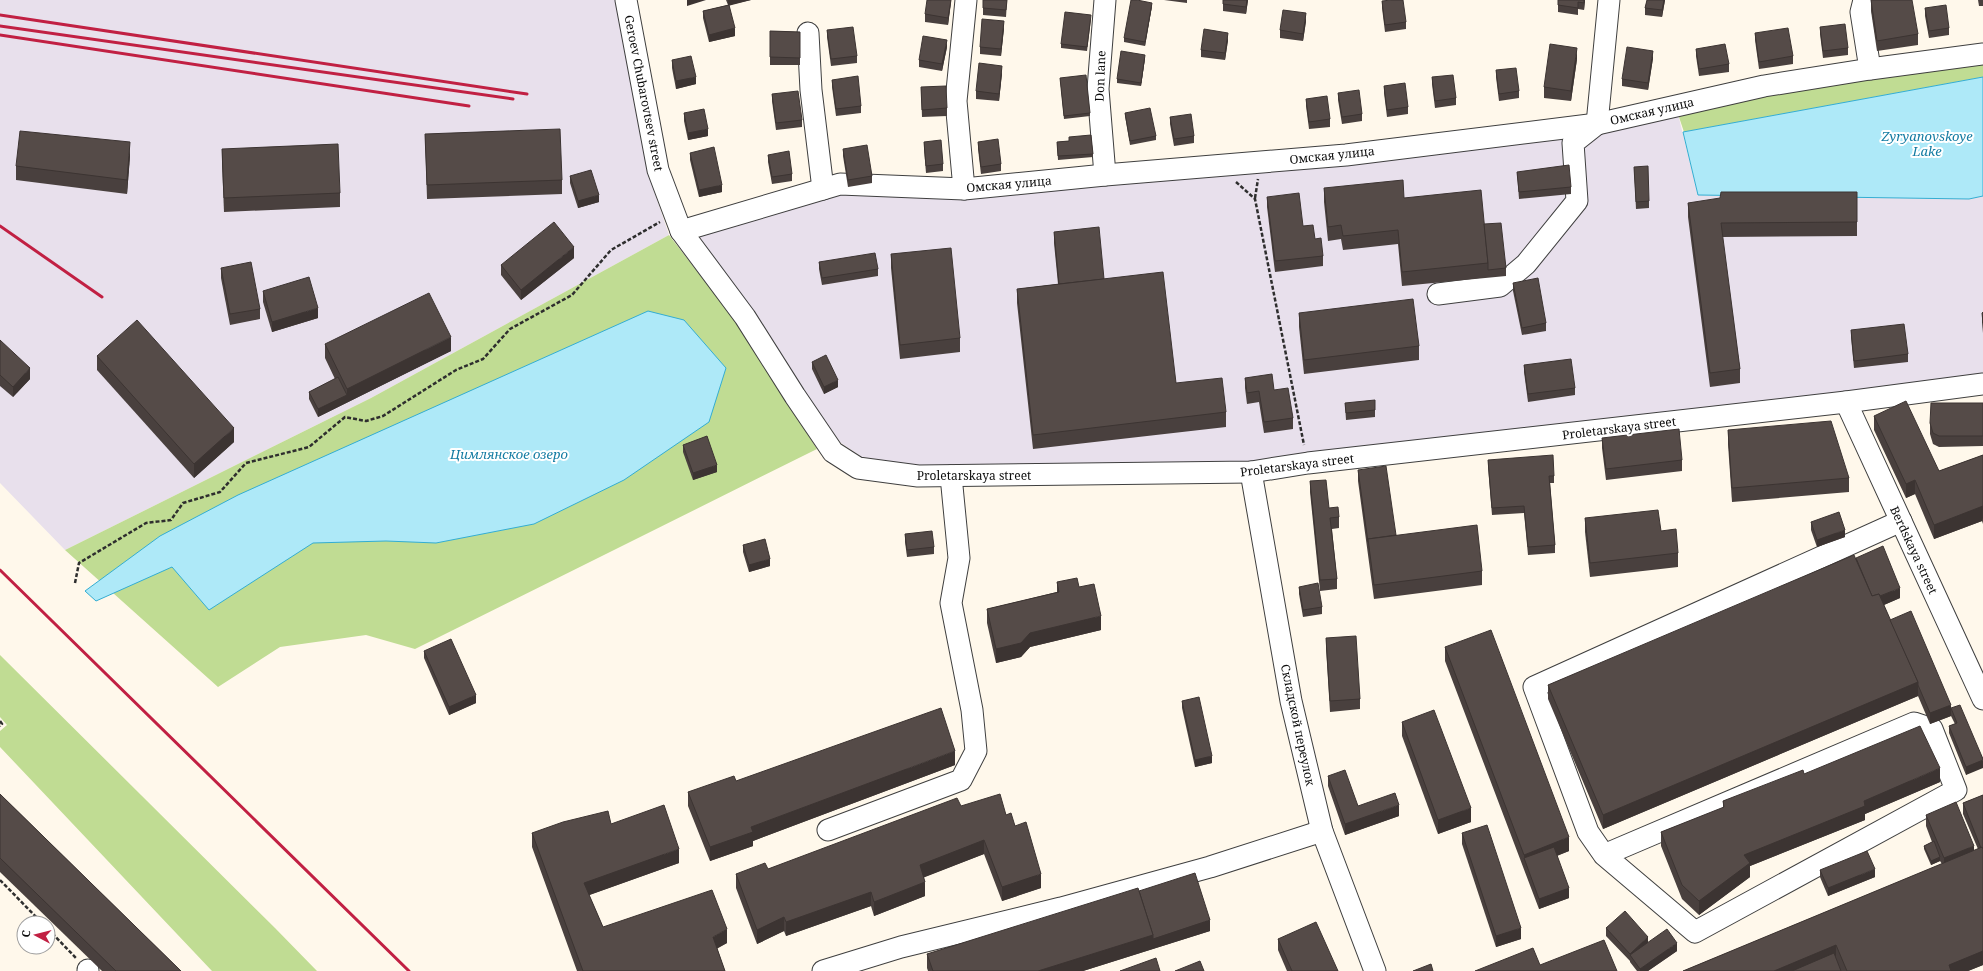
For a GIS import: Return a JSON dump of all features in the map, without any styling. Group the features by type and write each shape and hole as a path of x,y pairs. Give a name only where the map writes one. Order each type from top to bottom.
{"street":[{"name":"Geroev Chubarovtsev street","path":"626,0 658,170 678,223"},
{"path":"964,189 956,101 966,0"},
{"name":"Don lane","path":"1105,0 1098,89 1105,175"},
{"path":"1438,294 1500,286 1526,264 1577,202 1573,143 1597,124 1609,0"},
{"path":"1864,0 1861,12 1870,69"},
{"path":"808,33 811,90 823,189"},
{"name":"Омская улица","path":"678,223 840,184 964,189 1217,165 1346,155 1597,124 1764,86 1870,69 1983,54"},
{"name":"Proletarskaya street","path":"678,223 745,317 795,396 833,452 858,468 918,476 1251,472 1308,463 1846,402 1983,384"},
{"name":"Berdskaya street","path":"1846,402 1983,699"},
{"name":"Складской переулок","path":"1251,472 1291,702 1322,831 1375,971"},
{"path":"828,830 961,780 976,751 972,710 951,603 959,558 951,476"},
{"path":"1604,855 1914,723 1932,729 1956,790 1695,932 1604,855 1588,832 1534,687 1901,521"},
{"path":"823,971 901,947 1061,908 1210,867 1322,831"}],"path":[{"path":"1217,165 1255,199 1308,463"},
{"path":"75,583 79,563 146,523 171,520 183,503 220,492 246,463 309,447 345,417 366,421 383,416 456,370 483,359 510,329 572,296 611,250 678,223"},
{"path":"0,721 2,724 0,726"},
{"path":"0,880 34,915"},
{"path":"56,937 88,971"}],"shaded area":[{"path":"0,0 616,0 648,173 669,235 371,398 65,550 0,483"},
{"path":"1678,114 1698,195 1969,199 1983,196 1983,375 1247,465 917,467 862,457 841,443 803,391 753,311 698,235 846,191 964,195"}],"green space":[{"path":"1983,62 1983,77 1684,132 1678,114 1767,94"},
{"path":"669,235 737,323 817,449 415,649 366,635 280,647 218,687 65,550 371,398"},
{"path":"0,655 317,971 212,971 0,747 0,731 7,725 0,717"}],"water":[{"name":"Zyryanovskoye Lake","path":"1983,77 1983,196 1969,199 1698,195 1683,132"},
{"name":"Цимлянское озеро","path":"648,311 684,320 726,368 709,422 624,480 534,524 436,543 386,541 313,543 209,610 172,567 96,601 85,591 160,536 238,495"}],"building":[{"path":"927,0 951,0 948,18 925,14"},
{"path":"983,0 1007,0 1006,10 983,8"},
{"path":"1131,0 1152,3 1145,42 1124,38"},
{"path":"1223,0 1247,0 1246,7 1223,4"},
{"path":"1403,0 1406,22 1385,25 1382,1"},
{"path":"1558,0 1584,0 1584,3 1578,2 1578,8 1558,5"},
{"path":"1647,0 1664,0 1662,10 1645,8"},
{"path":"1871,0 1912,0 1918,34 1877,41"},
{"path":"729,5 735,28 709,35 703,11"},
{"path":"1946,5 1949,28 1929,31 1925,8"},
{"path":"1283,10 1306,13 1303,34 1280,30"},
{"path":"1065,12 1091,15 1087,47 1061,44"},
{"path":"982,19 1004,21 1001,49 980,47"},
{"path":"1845,24 1848,48 1823,51 1820,27"},
{"path":"853,27 857,56 831,59 827,30"},
{"path":"1788,28 1793,56 1759,62 1755,33"},
{"path":"1204,29 1228,33 1225,53 1201,50"},
{"path":"770,31 800,32 800,58 770,57"},
{"path":"923,36 947,40 942,64 919,60"},
{"path":"1550,44 1577,48 1571,91 1544,87"},
{"path":"1725,44 1729,64 1699,69 1696,49"},
{"path":"1627,47 1653,51 1648,83 1622,79"},
{"path":"1121,51 1145,55 1141,83 1117,79"},
{"path":"691,56 696,77 676,81 672,60"},
{"path":"979,63 1002,66 999,94 976,91"},
{"path":"1516,68 1519,91 1499,94 1496,70"},
{"path":"1086,75 1090,113 1064,116 1060,78"},
{"path":"1453,75 1456,98 1435,101 1432,77"},
{"path":"858,76 861,106 836,109 832,80"},
{"path":"1405,83 1408,107 1387,110 1384,86"},
{"path":"946,86 947,108 922,110 921,87"},
{"path":"1359,90 1362,114 1342,117 1338,93"},
{"path":"798,91 802,120 776,123 772,94"},
{"path":"1327,96 1330,119 1309,122 1306,99"},
{"path":"1150,108 1156,136 1130,141 1125,113"},
{"path":"704,109 708,129 688,133 684,113"},
{"path":"1191,114 1194,136 1174,139 1170,117"},
{"path":"560,129 562,180 427,185 425,134"},
{"path":"20,131 130,142 127,180 16,166"},
{"path":"1091,135 1093,154 1058,156 1057,142 1069,141 1069,137"},
{"path":"998,139 1001,164 981,167 978,142"},
{"path":"941,140 943,164 926,166 924,142"},
{"path":"338,144 340,193 224,198 222,149"},
{"path":"867,145 872,176 848,180 843,149"},
{"path":"714,147 722,185 699,190 690,153"},
{"path":"789,151 792,174 772,177 768,155"},
{"path":"1569,165 1571,187 1519,192 1517,172"},
{"path":"1648,166 1649,201 1636,202 1634,167"},
{"path":"591,170 599,195 578,201 570,176"},
{"path":"1403,180 1404,198 1481,190 1488,263 1402,272 1398,230 1343,236 1341,225 1328,227 1324,188"},
{"path":"1721,192 1857,192 1857,222 1721,223 1740,369 1710,373 1688,203 1720,198"},
{"path":"1299,193 1303,226 1313,225 1315,239 1321,238 1323,256 1275,261 1267,197"},
{"path":"554,222 574,247 521,290 501,265"},
{"path":"1501,223 1506,268 1488,270 1484,224"},
{"path":"1099,227 1104,279 1059,284 1054,232"},
{"path":"951,248 960,338 900,345 891,254"},
{"path":"875,253 878,269 822,278 819,262"},
{"path":"251,262 260,309 230,314 221,268"},
{"path":"1163,272 1176,383 1222,378 1226,412 1033,435 1017,289"},
{"path":"309,277 318,308 272,322 263,291"},
{"path":"1538,278 1546,323 1522,328 1513,283"},
{"path":"429,293 451,337 347,389 325,344"},
{"path":"1413,299 1419,346 1304,360 1299,313"},
{"path":"137,320 234,428 194,464 97,356"},
{"path":"1904,324 1908,354 1854,361 1851,330"},
{"path":"0,340 30,368 13,387 0,375"},
{"path":"826,355 838,380 824,387 812,362"},
{"path":"1571,359 1575,388 1528,394 1524,365"},
{"path":"1272,374 1274,390 1288,388 1293,418 1264,422 1259,391 1247,393 1245,378"},
{"path":"338,377 347,395 318,409 309,392"},
{"path":"1375,400 1375,410 1346,413 1345,403"},
{"path":"1906,401 1939,471 1983,455 1983,506 1934,525 1915,480 1906,484 1874,416"},
{"path":"1931,403 1983,403 1983,436 1939,436 1933,433 1930,423"},
{"path":"1831,421 1849,478 1732,488 1728,430"},
{"path":"1679,429 1682,460 1606,469 1602,438"},
{"path":"707,436 717,465 693,473 683,445"},
{"path":"1553,455 1554,476 1549,476 1555,545 1528,547 1524,506 1492,508 1488,460"},
{"path":"1386,466 1396,535 1368,539 1368,542 1358,470"},
{"path":"1326,480 1329,508 1338,507 1339,517 1330,518 1337,579 1320,580 1310,481"},
{"path":"1658,510 1661,531 1676,529 1678,553 1590,563 1585,518"},
{"path":"1839,512 1845,530 1817,540 1811,522"},
{"path":"1477,525 1482,571 1374,585 1368,539"},
{"path":"932,531 934,547 907,550 905,534"},
{"path":"765,539 770,559 749,565 743,545"},
{"path":"1883,546 1900,588 1880,596 1879,594 1872,596 1856,558"},
{"path":"1854,555 1872,596 1879,594 1918,682 1603,815 1548,685"},
{"path":"1077,578 1079,587 1094,584 1101,616 1030,633 1021,643 996,649 987,609 1059,592 1057,582"},
{"path":"1318,583 1322,607 1303,610 1299,587"},
{"path":"1911,611 1951,705 1930,713 1918,682 1890,620"},
{"path":"1491,630 1569,837 1524,855 1445,647"},
{"path":"1356,636 1360,699 1330,701 1326,638"},
{"path":"451,639 476,695 449,707 424,651"},
{"path":"1199,697 1212,756 1195,760 1182,701"},
{"path":"1960,705 1983,759 1966,767 1949,726 1957,723 1951,708"},
{"path":"941,708 955,751 751,827 753,832 710,847 688,792 734,776 736,781"},
{"path":"1434,710 1471,808 1438,820 1402,722"},
{"path":"1920,726 1940,768 1864,801 1865,806 1744,855 1750,863 1699,901 1682,885 1661,832 1724,807 1723,801 1803,770 1804,774"},
{"path":"1345,770 1358,806 1395,793 1399,805 1345,824 1328,776"},
{"path":"0,794 181,971 116,971 0,858"},
{"path":"1000,794 1006,815 1011,813 1015,826 1026,822 1041,874 1002,887 984,840 920,865 925,882 874,902 871,892 786,922 784,917 757,930 736,874 765,863 768,869 957,798 961,806"},
{"path":"1983,795 1983,849 1982,847 1981,848 1963,803"},
{"path":"1956,802 1974,846 1944,858 1926,815"},
{"path":"664,805 679,849 584,883 603,927 712,890 727,929 713,937 725,971 583,971 532,833 563,822 608,811 611,824"},
{"path":"1487,825 1521,928 1496,936 1462,833"},
{"path":"1934,841 1940,857 1931,861 1924,846"},
{"path":"1554,847 1569,888 1539,899 1524,858"},
{"path":"1982,847 1983,951 1949,965 1951,971 1847,971 1836,945 1774,971 1683,971"},
{"path":"1867,851 1875,869 1828,888 1820,870"},
{"path":"1195,873 1210,920 1153,939 1139,891"},
{"path":"1138,888 1153,935 1038,971 933,971 927,954"},
{"path":"1625,911 1648,937 1630,954 1606,928"},
{"path":"1316,922 1338,971 1292,971 1278,939"},
{"path":"1667,929 1677,943 1640,969 1630,955"},
{"path":"1604,940 1617,971 1475,971 1533,948 1540,965"},
{"path":"1834,953 1841,971 1792,971"},
{"path":"1156,958 1160,971 1120,971"},
{"path":"1200,961 1204,971 1175,971"},
{"path":"1431,964 1433,971 1413,971"}],"railway":[{"path":"0,15 527,94"},
{"path":"0,26 513,99"},
{"path":"0,35 469,106"},
{"path":"0,226 102,297"},
{"path":"0,570 409,971"}]}
